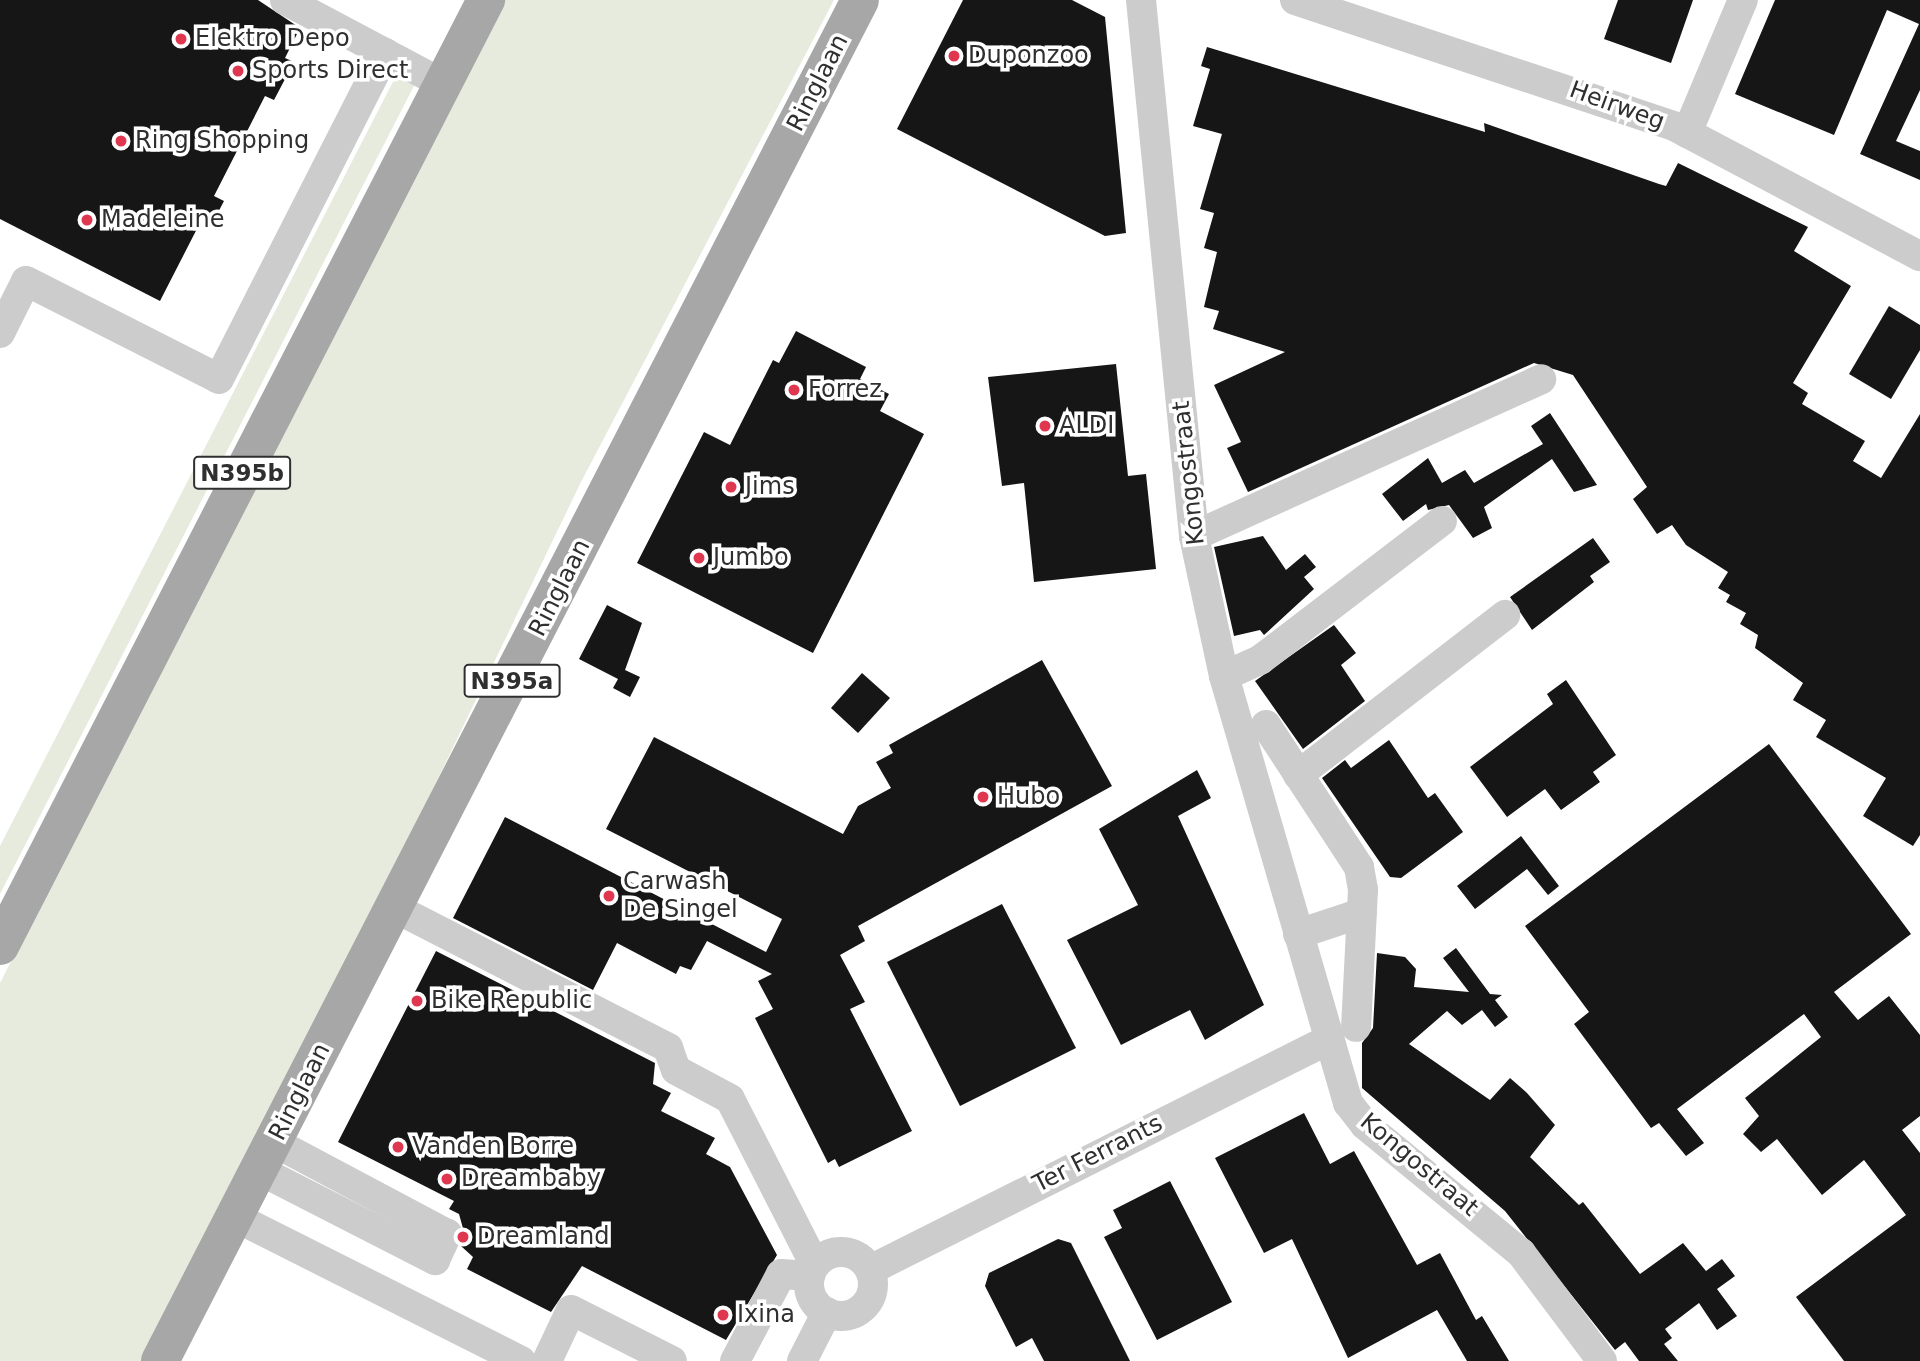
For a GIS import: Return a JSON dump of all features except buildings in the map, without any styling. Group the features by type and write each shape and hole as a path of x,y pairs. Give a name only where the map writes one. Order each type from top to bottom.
{"main road":[{"name":"N395b","path":"3,933 486,0"},
{"name":"Ringlaan","path":"160,1361 860,0"}],"street":[{"path":"285,0 443,83"},
{"name":"Kongostraat","path":"1140,0 1194,536 1224,676 1348,1103 1365,1125 1521,1253 1602,1361"},
{"name":"Heirweg","path":"1295,0 1496,62 1687,133 1920,256"},
{"path":"1687,133 1743,0"},
{"path":"0,333 26,281 219,380 385,53"},
{"path":"1194,536 1541,379"},
{"path":"1224,676 1260,660 1442,521"},
{"path":"1298,775 1505,615"},
{"path":"1266,725 1359,867 1362,913 1356,1027"},
{"path":"395,908 668,1048 676,1070 730,1099 812,1270 814,1302 827,1312 843,1316 864,1306 873,1286 870,1270 844,1252 812,1270 781,1274 735,1361"},
{"path":"1298,934 1362,913"},
{"name":"Ter Ferrants","path":"870,1270 1328,1040"},
{"path":"267,1156 447,1234 435,1260 267,1156"},
{"path":"234,1217 539,1361 571,1310 665,1359"},
{"path":"802,1361 827,1312"}],"shaded area":[{"path":"505,0 834,0 581,482 346,969 141,1361 0,1361 0,983"},
{"path":"398,72 417,80 0,894 0,846"}],"place":[{"name":"Elektro Depo","path":"181,39"},
{"name":"Duponzoo","path":"954,56"},
{"name":"Sports Direct","path":"238,71"},
{"name":"Ring Shopping","path":"121,141"},
{"name":"Madeleine","path":"87,220"},
{"name":"Forrez","path":"794,390"},
{"name":"ALDI","path":"1045,426"},
{"name":"Jims","path":"731,487"},
{"name":"Jumbo","path":"699,558"},
{"name":"Hubo","path":"983,797"},
{"name":"Carwash De Singel","path":"609,896"},
{"name":"Bike Republic","path":"417,1001"},
{"name":"Vanden Borre","path":"398,1147"},
{"name":"Dreambaby","path":"447,1179"},
{"name":"Dreamland","path":"463,1237"},
{"name":"Ixina","path":"723,1315"}]}
